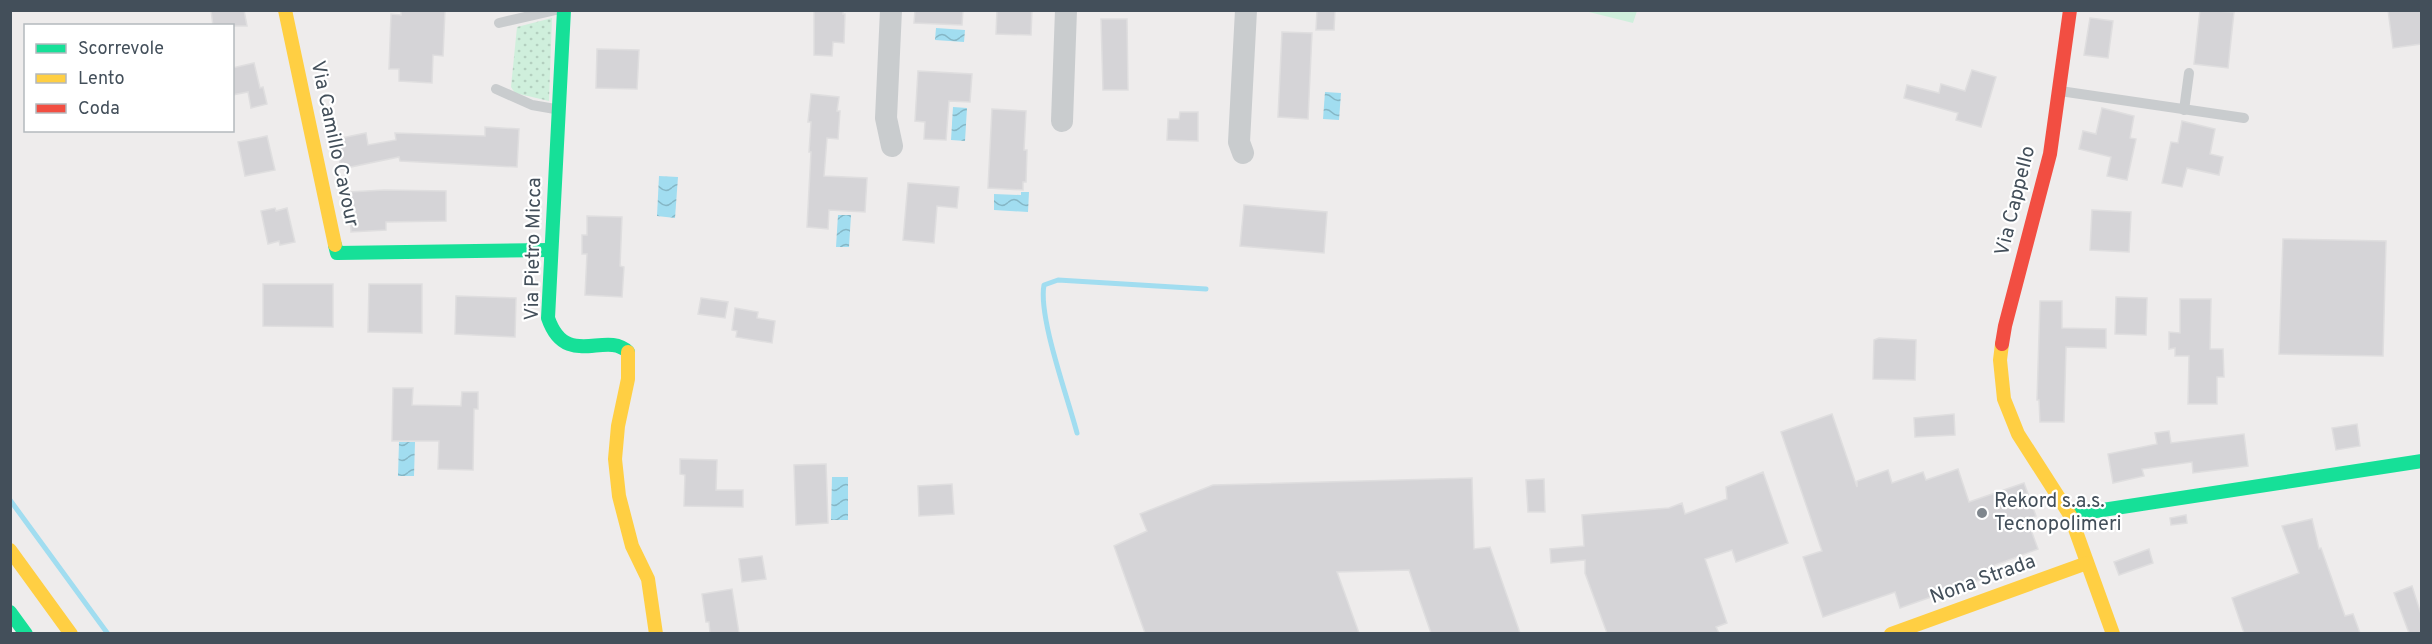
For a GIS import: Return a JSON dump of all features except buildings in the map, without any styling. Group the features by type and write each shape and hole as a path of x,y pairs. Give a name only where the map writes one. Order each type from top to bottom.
{"main road":[{"name":"Via Camillo Cavour","path":"285,10 337,253 550,250"},
{"name":"Via Pietro Micca","path":"564,10 548,318 555,337 572,345 617,346 629,353 628,379 618,426 615,459 619,496 632,546 648,579 656,633"},
{"name":"Via Cappello","path":"2070,10 2057,90 2050,154 2005,326 2000,360 2004,399 2019,434 2070,515 2113,633"},
{"path":"2070,515 2421,461"},
{"path":"10,550 71,633"},
{"name":"Nona Strada","path":"1891,633 2087,563"},
{"path":"10,612 26,633"}],"street":[{"path":"891,10 886,118 892,146"},
{"path":"1062,121 1066,10"},
{"path":"1243,153 1239,142 1246,10"}],"lane":[{"path":"499,22 556,10"},
{"path":"2184,110 2189,73"},
{"path":"496,89 532,105 558,110"},
{"path":"2057,90 2244,118"}],"green space":[{"path":"1585,11 1637,11 1633,23"},
{"path":"552,18 549,101 515,93 511,87 517,27"}],"water":[{"path":"936,28 965,30 964,42 935,40"},
{"path":"1325,92 1341,93 1339,120 1323,119"},
{"path":"953,107 967,108 965,141 951,140"},
{"path":"659,176 678,177 675,218 657,216"},
{"path":"1021,192 1029,192 1028,212 994,210 994,194 1021,195"},
{"path":"838,215 851,215 849,247 836,247"},
{"path":"399,442 415,442 414,476 398,476"},
{"path":"832,477 848,477 848,520 831,520"}],"waterway":[{"path":"1077,433 1049,337 1043,299 1044,285 1058,280 1206,289"},
{"path":"10,500 108,634"}],"traffic: fast":[{"path":"564,10 548,318 556,333 565,342 575,346 619,346 628,352"},
{"path":"335,245 337,253 550,250"},
{"path":"2070,515 2422,461"},
{"path":"10,612 26,634"}],"traffic: slow":[{"path":"285,10 335,245"},
{"path":"2002,344 2000,360 2004,399 2018,434 2070,515 2113,634"},
{"path":"628,352 628,379 618,426 615,459 619,496 632,546 648,579 656,634"},
{"path":"10,550 71,634"},
{"path":"1891,634 2087,563"}],"traffic: jam":[{"path":"2002,344 2050,154 2070,10"}],"place":[{"name":"Rekord s.a.s. Tecnopolimeri","path":"1982,513"}]}
